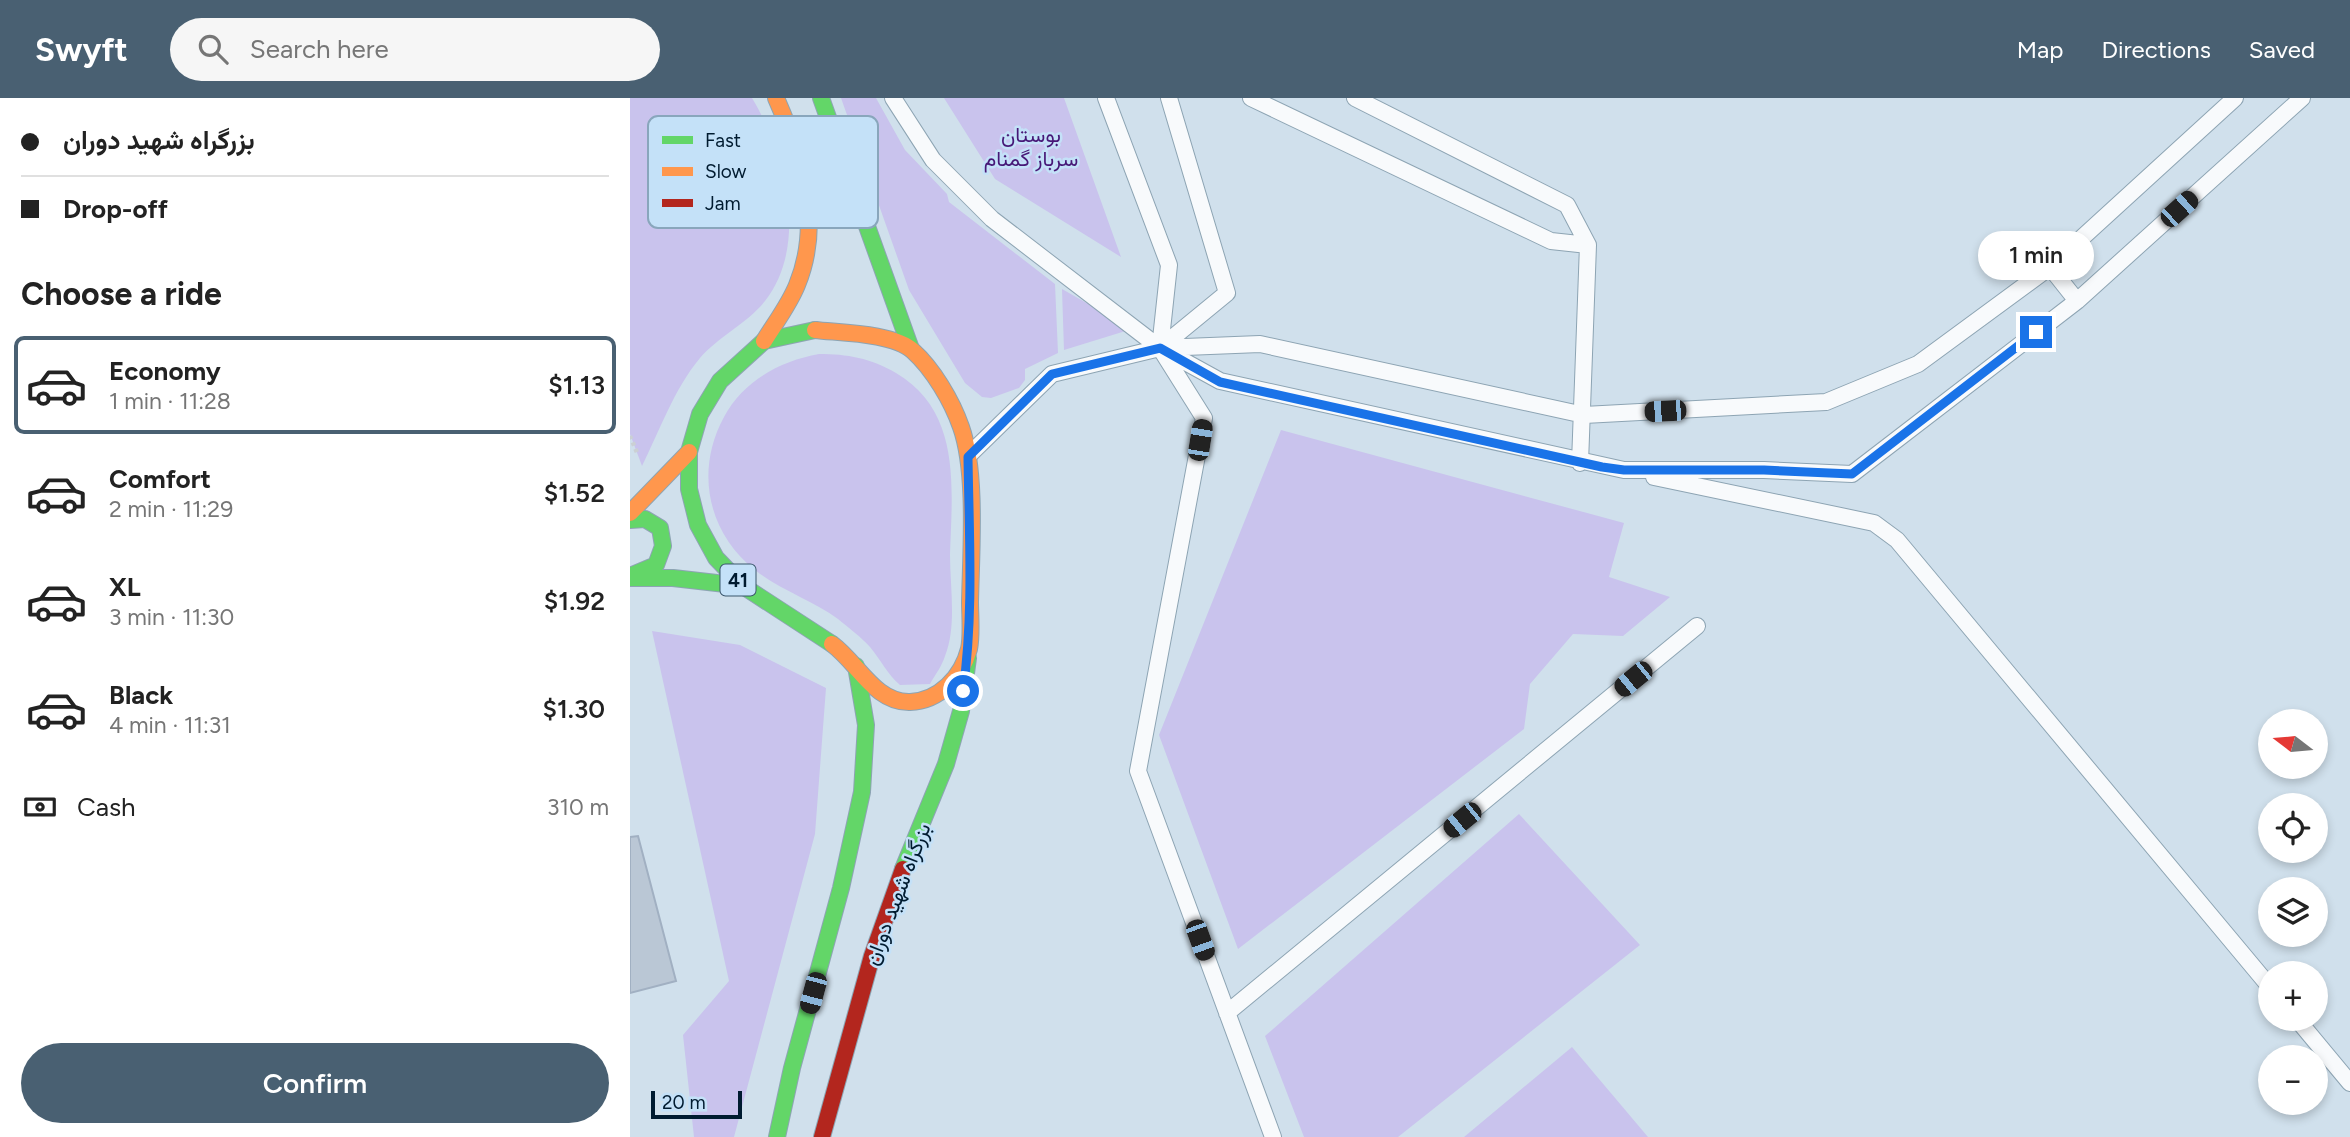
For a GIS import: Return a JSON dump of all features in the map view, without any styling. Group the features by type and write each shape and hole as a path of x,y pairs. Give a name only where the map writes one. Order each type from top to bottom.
{"main road":[{"name":"41","path":"776,98 783,116"},
{"name":"41","path":"821,98 827,116"},
{"name":"41","path":"810,228 807,256 797,284 764,341 720,381 700,414 689,452 689,488 698,525 716,558 743,586 835,646 886,698 909,702 930,699 949,687 969,650 971,551 968,457 961,426 951,404 933,374 911,348 868,228"},
{"path":"764,341 815,330 865,334 911,348"},
{"path":"630,513 689,452"},
{"path":"630,520 645,519 660,528 663,546 656,565 630,577"},
{"path":"630,577 673,578 743,586"},
{"name":"بزرگراه شهید دوران","path":"822,1137 872,956 946,764 961,711 969,650"},
{"path":"777,1137 792,1068 841,888 862,792 866,725 856,666"}],"lane":[{"path":"893,98 933,159 968,197 1160,348 1220,382 1580,463 1874,523 1897,540 2258,973"},
{"path":"1106,98 1169,265 1160,348 1204,418 1138,771 1273,1137"},
{"path":"1160,348 1227,293 1168,98"},
{"path":"1251,98 1550,241 1588,245"},
{"path":"1355,98 1567,205 1588,245 1584,415 1580,463"},
{"path":"968,457 1052,374 1160,348 1260,344 1584,415 1826,402 1918,364 2050,267 2235,98"},
{"path":"1624,470 1764,470 1852,474 2077,301 2302,98"},
{"path":"2050,267 2077,301"},
{"path":"1227,1013 1697,626"},
{"path":"2307,1031 2350,1083"}],"path":[{"path":"630,436 642,466"}],"green space":[{"path":"630,98 752,98 761,116 648,116 648,228 789,228 786,254 778,278 765,301 708,350 691,370 675,396 642,466 630,434"},
{"path":"841,98 876,98 905,150 947,194 949,202 1055,284 1058,353 1025,369 1025,380 1019,388 991,398 982,397 965,383 909,290 878,202 878,116 847,116"},
{"name":"بوستان سرباز گمنام","path":"944,98 1064,98 1121,257 995,179"},
{"path":"1062,289 1132,329 1064,350"},
{"path":"819,354 859,358 896,373 917,389 933,408 943,430 951,478 952,619 945,656 930,684 900,685 870,647 838,619 755,570 726,538 716,519 708,479 710,458 715,437 732,404 752,383 764,375 790,362"},
{"path":"1281,430 1624,523 1609,577 1670,597 1623,636 1573,634 1530,684 1524,729 1238,949 1159,735"},
{"path":"652,631 740,645 826,688 815,834 734,1137 694,1137 683,1035 729,981"},
{"path":"1519,814 1640,945 1398,1137 1304,1137 1265,1036"},
{"path":"1572,1047 1648,1137 1464,1137"}],"building":[{"path":"638,836 676,981 630,993 630,837"}],"traffic: fast":[{"path":"821,98 827,116"},
{"path":"868,228 911,349"},
{"path":"815,330 764,341 720,381 700,414 689,452 689,489 698,525 716,558 743,586 832,644"},
{"path":"630,520 645,519 660,528 663,546 656,565 630,576"},
{"path":"630,578 673,578 743,586"},
{"path":"903,869 946,764 961,711 968,658"},
{"path":"777,1137 792,1068 841,888 862,792 866,725 856,666"}],"traffic: slow":[{"path":"776,98 783,116"},
{"path":"764,341 797,285 805,261 808,228"},
{"path":"815,330 880,337 904,345 920,358 947,396 961,427 971,489 969,649 961,669 948,686 921,701 898,701 877,689 832,644"},
{"path":"630,513 689,452"}],"traffic: jam":[{"path":"822,1137 872,956 903,869"}],"route":[{"path":"963,691 969,650 971,551 968,457 1052,374 1160,348 1220,382 1580,463 1624,470 1764,470 1852,474 2036,332"}]}
